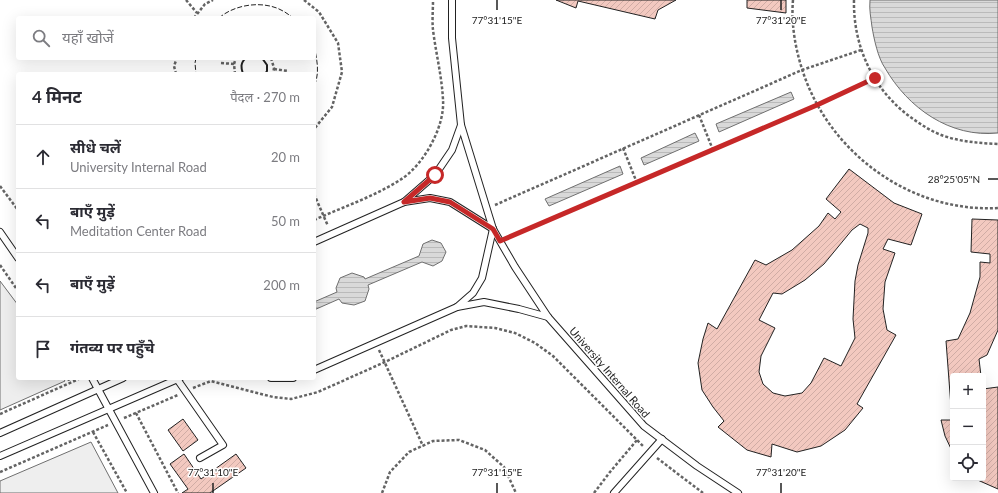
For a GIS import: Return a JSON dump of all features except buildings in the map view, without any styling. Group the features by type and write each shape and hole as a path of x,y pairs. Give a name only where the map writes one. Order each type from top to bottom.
{"lane":[{"name":"University Internal Road","path":"452,0 452,38 461,125 493,229 514,267 548,316 644,426 697,466 738,493"},
{"name":"University Internal Road","path":"404,202 435,175 452,150 461,125"},
{"path":"316,241 404,202 430,198 450,202 493,229"},
{"name":"University Internal Road","path":"457,307 473,293 482,278 493,229"},
{"path":"0,232 16,255"},
{"name":"University Internal Road","path":"316,369 457,307 484,302 548,316"},
{"path":"93,380 154,493"},
{"path":"0,433 118,380"},
{"path":"0,456 176,380"},
{"path":"179,380 223,445 200,458"},
{"path":"614,493 662,439"}],"path":[{"path":"186,0 197,14 205,4 213,0"},
{"path":"304,0 319,12 338,43 342,72 332,107 316,127"},
{"path":"316,219 376,193 401,179 417,164 434,141 441,123 444,101 433,29 433,0"},
{"path":"793,0 792,11 796,50 808,87 824,117 853,153 881,175 911,192 949,204 982,209 998,208"},
{"path":"854,0 854,14 858,41 866,63 882,90 898,107 920,124 943,136 972,143 998,144"},
{"path":"487,208 802,70 861,50"},
{"path":"176,60 174,66 176,72"},
{"path":"235,60 235,72"},
{"path":"272,60 273,72"},
{"path":"221,63 234,64"},
{"path":"274,69 288,71"},
{"path":"500,241 817,105 875,78"},
{"path":"699,115 713,150"},
{"path":"623,148 637,183"},
{"path":"0,186 16,207"},
{"path":"316,198 332,234"},
{"path":"0,265 16,288"},
{"path":"191,389 211,380 273,397 291,399 318,392 451,330 466,326 495,328 515,333 535,343 553,356 650,452 703,493"},
{"path":"376,343 423,446"},
{"path":"0,414 77,380"},
{"path":"178,493 136,413 184,392"},
{"path":"0,472 116,422"},
{"path":"92,432 127,493"},
{"path":"382,493 390,472 409,452 433,441 459,440 486,450 504,467 516,493"},
{"path":"594,493 637,440"}],"shaded area":[{"path":"870,0 998,0 998,133 963,131 947,125 932,117 906,96 894,82 878,54 872,27"},
{"path":"791,92 794,99 719,132 716,124"},
{"path":"695,133 699,141 644,165 641,158"},
{"path":"620,166 623,174 549,206 545,199"},
{"path":"432,240 441,243 446,252 442,261 433,266 422,262 368,285 369,289 365,301 354,305 342,303 339,299 316,309 316,301 337,292 336,288 340,278 352,273 364,277 365,279 419,256 423,244"},
{"path":"0,281 16,302 16,380 65,381 0,410"},
{"path":"91,442 118,493 0,493 0,481"}],"fence":[{"path":"222,16 233,9 250,5 267,5 291,16"},
{"path":"316,56 316,81"},
{"path":"196,60 196,72"}],"wall":[{"path":"242,72 242,66 244,60"},
{"path":"263,60 267,65 266,72"}],"route":[{"path":"435,175 404,202 430,198 450,202 468,215 493,229 500,241 817,105 875,78"}]}
